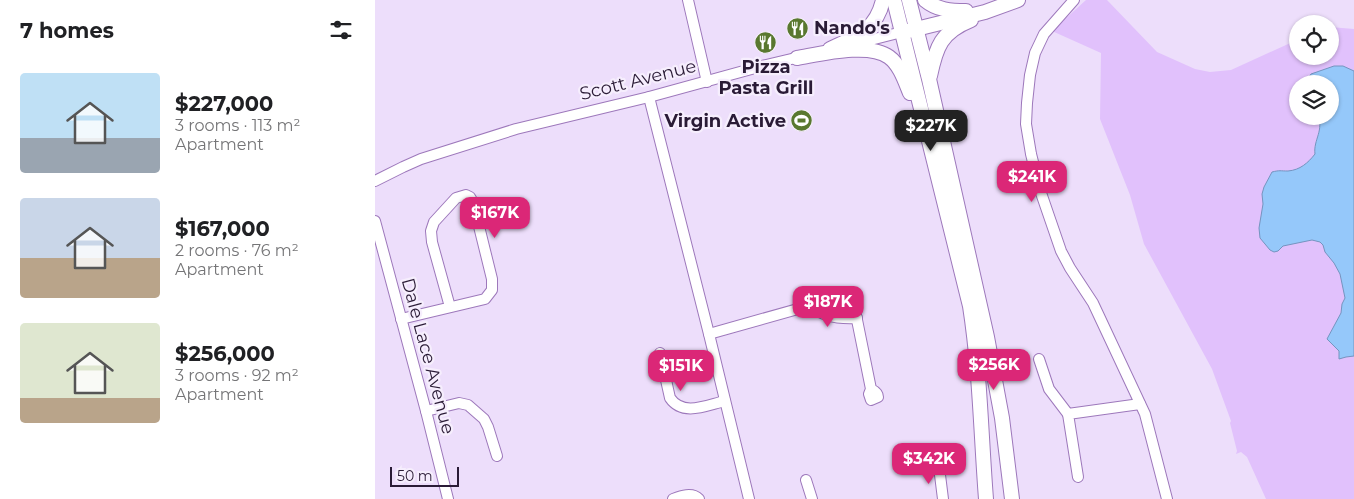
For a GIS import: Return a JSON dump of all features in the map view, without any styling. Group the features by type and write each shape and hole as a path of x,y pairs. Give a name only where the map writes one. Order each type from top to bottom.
{"main road":[{"path":"827,50 852,39 866,30 878,17 883,0"},
{"path":"894,0 970,306 979,385 987,499"},
{"path":"909,0 929,78 987,337 1002,418 1012,499"},
{"path":"925,0 941,9 985,12"},
{"path":"929,78 936,51 945,36 953,29 1013,2"},
{"name":"Scott Avenue","path":"902,32 985,12 1013,2"},
{"path":"797,58 859,49 873,50 889,57 905,80 928,138"}],"street":[{"path":"688,0 707,82"},
{"path":"1074,0 1044,34 1035,53 1027,103 1026,124 1028,139 1033,165 1061,251 1093,303 1140,404 1148,426 1167,499"},
{"name":"Scott Avenue","path":"375,182 403,167 442,152 516,130 902,32"},
{"path":"649,97 749,499"},
{"path":"401,319 485,299 492,290 493,285 473,202 466,195 456,198 434,222 431,230 432,242 450,307"},
{"name":"Dale Lace Avenue","path":"375,221 448,499"},
{"path":"709,334 849,296 853,299 871,389"},
{"path":"811,306 818,313 838,318 857,318"},
{"path":"660,353 670,398 673,403 691,410 725,401"},
{"path":"1039,359 1049,389 1068,414 1078,477"},
{"path":"426,410 459,403 468,405 484,419 497,456"},
{"path":"1068,414 1140,404"},
{"path":"939,467 943,499"},
{"path":"807,480 811,499"},
{"path":"673,499 689,495 696,496 699,499"}],"shaded area":[{"path":"1086,0 1107,0 1157,52 1195,69 1210,72 1231,70 1289,44 1289,65 1339,65 1339,28 1354,29 1354,499 1266,499 1247,457 1241,452 1236,454 1231,421 1212,369 1144,244 1130,195 1100,119 1101,53 1052,31"}],"water":[{"path":"1334,66 1343,66 1354,71 1354,356 1339,359 1339,351 1327,339 1341,313 1345,298 1340,274 1334,263 1325,252 1323,245 1312,240 1283,246 1274,252 1260,238 1259,228 1263,204 1262,194 1272,172 1300,168 1315,154 1320,125 1339,125 1339,75 1311,74"}],"place":[{"name":"Nando's","path":"798,28"},
{"name":"Pizza Pasta Grill","path":"766,42"},
{"name":"Virgin Active","path":"802,121"}]}
